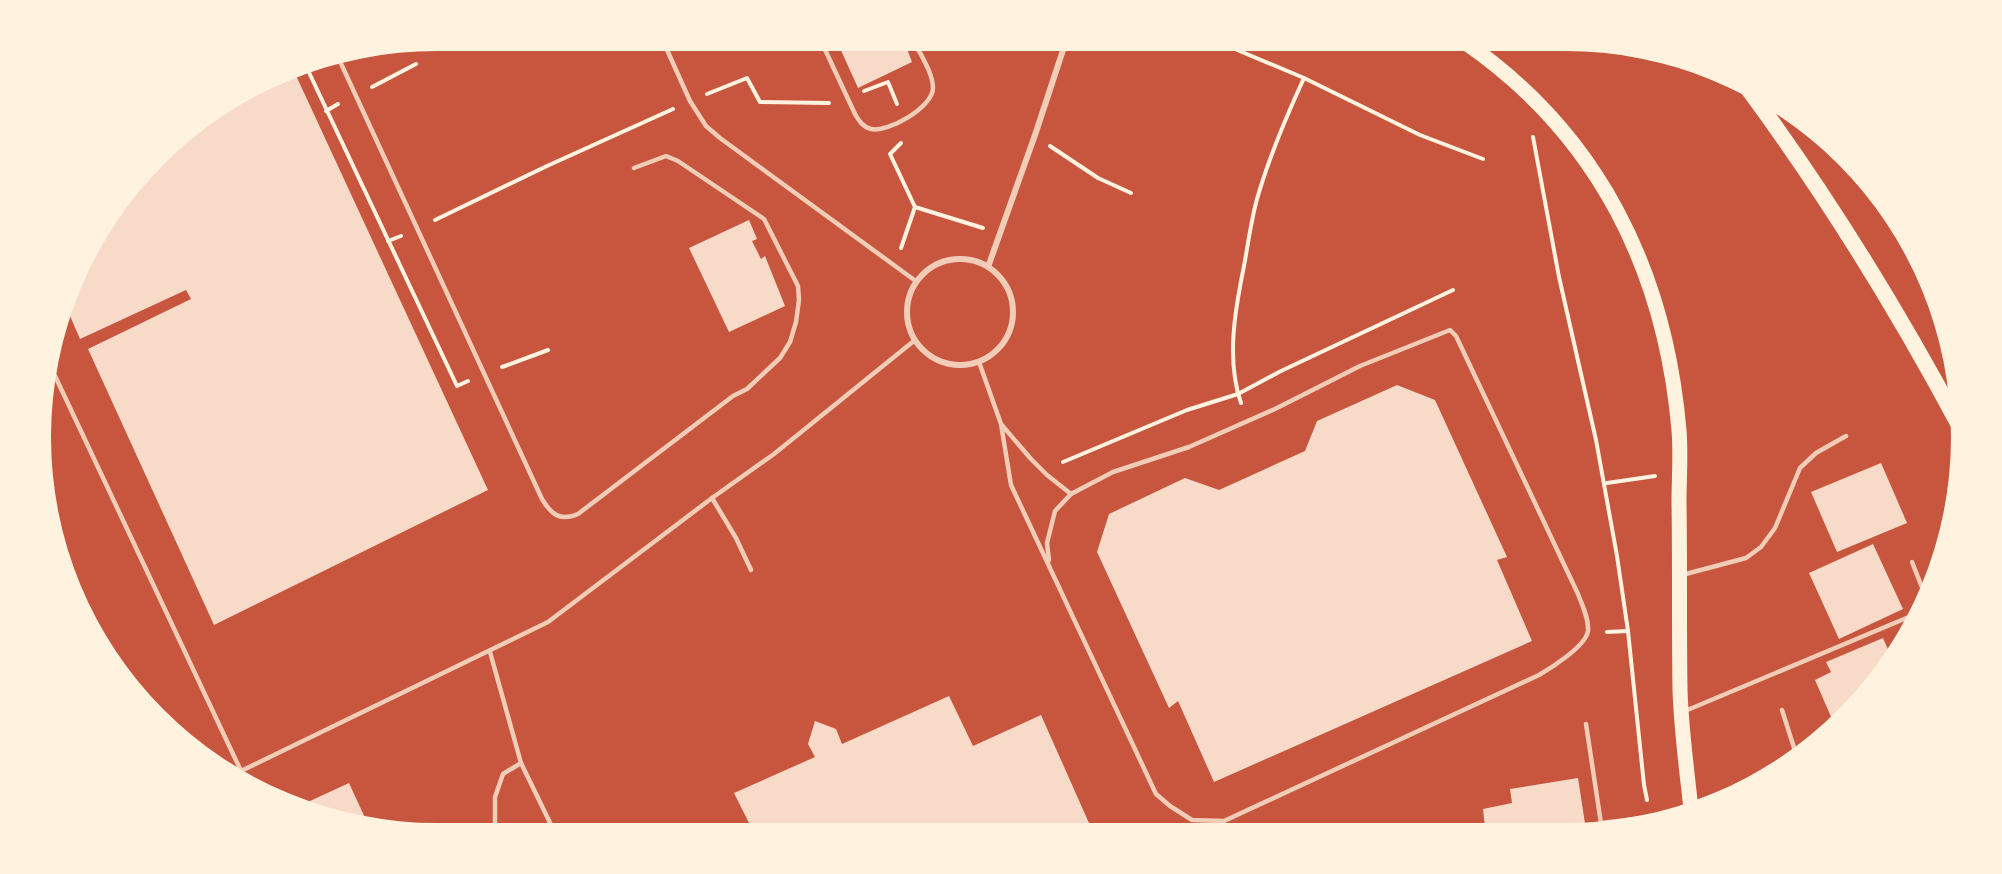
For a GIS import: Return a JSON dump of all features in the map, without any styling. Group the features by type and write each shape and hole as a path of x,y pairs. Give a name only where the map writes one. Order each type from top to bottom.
{"highway":[{"path":"1758,103 1884,292 1950,409"}],"main road":[{"path":"1480,51 1504,70 1564,130 1605,188 1646,272 1666,341 1679,431 1680,691 1690,803"}],"street":[{"path":"988,267 1062,51"},
{"path":"957,259 973,261 988,267 1001,278 1010,292 1014,309 1012,326 1005,341 994,354 979,362 961,366 943,363 927,354 915,340 910,329 908,311 911,293 917,282 928,270 957,259"}],"lane":[{"path":"668,51 690,101 706,126 917,282"},
{"path":"826,51 861,124 869,129 878,130 920,110 931,97 933,87 918,51"},
{"path":"341,63 542,499 548,509 568,518 578,514 733,396 747,389 780,358 790,342 796,322 798,286 764,219 678,161 666,156 633,168"},
{"path":"979,362 1001,424 1011,485 1049,566 1156,794 1192,820 1224,821 1539,675 1564,659 1586,637 1588,631 1587,617 1578,594 1456,336 1450,330 1360,366 1189,447 1113,472 1071,494 1055,511 1047,543 1049,566"},
{"path":"243,770 548,622 774,454 915,340"},
{"path":"56,377 240,768"},
{"path":"1001,424 1042,470 1071,494"},
{"path":"1680,576 1746,558 1761,547 1775,528 1800,468 1816,453 1846,436"},
{"path":"712,498 736,538 751,570"},
{"path":"1912,562 1921,586"},
{"path":"1682,712 1905,618"},
{"path":"490,652 521,763 550,823"},
{"path":"1782,710 1795,747"},
{"path":"1586,724 1601,821"},
{"path":"495,823 495,797 503,774 521,763"}],"path":[{"path":"1241,51 1304,78 1420,135 1483,159"},
{"path":"418,229 517,180 690,101 747,78 760,102 829,103 888,82 911,134 890,154 915,207 907,236 894,266"},
{"path":"1247,421 1238,394 1233,361 1236,312 1257,200 1281,129 1304,78"},
{"path":"1533,134 1558,277 1596,440 1628,631 1644,785 1650,814"},
{"path":"1035,135 1098,178 1131,193"},
{"path":"915,207 1001,232"},
{"path":"1042,470 1187,410 1238,394 1281,371 1453,290"},
{"path":"1607,483 1679,472"},
{"path":"1599,632 1628,631"}],"building":[{"path":"841,51 908,51 912,62 858,88"},
{"path":"297,77 488,490 214,625 88,349 191,299 186,290 80,339 70,316 80,289 116,223 147,182 182,147 223,116 266,91"},
{"path":"749,220 757,239 752,241 761,259 765,256 785,306 729,332 689,248"},
{"path":"1397,385 1435,400 1507,557 1497,560 1532,641 1214,782 1178,701 1169,708 1097,552 1109,514 1185,478 1219,490 1305,451 1317,421"},
{"path":"1881,463 1907,523 1837,552 1811,492"},
{"path":"1873,544 1903,609 1839,639 1809,573"},
{"path":"1883,638 1888,648 1855,692 1831,717 1815,680 1831,672 1826,662"},
{"path":"949,696 973,746 1041,715 1089,823 749,823 734,793 815,757 808,744 815,721 836,729 842,744"},
{"path":"1578,778 1585,822 1484,823 1483,809 1512,803 1510,789"},
{"path":"349,783 364,816 337,810 309,801"}]}
